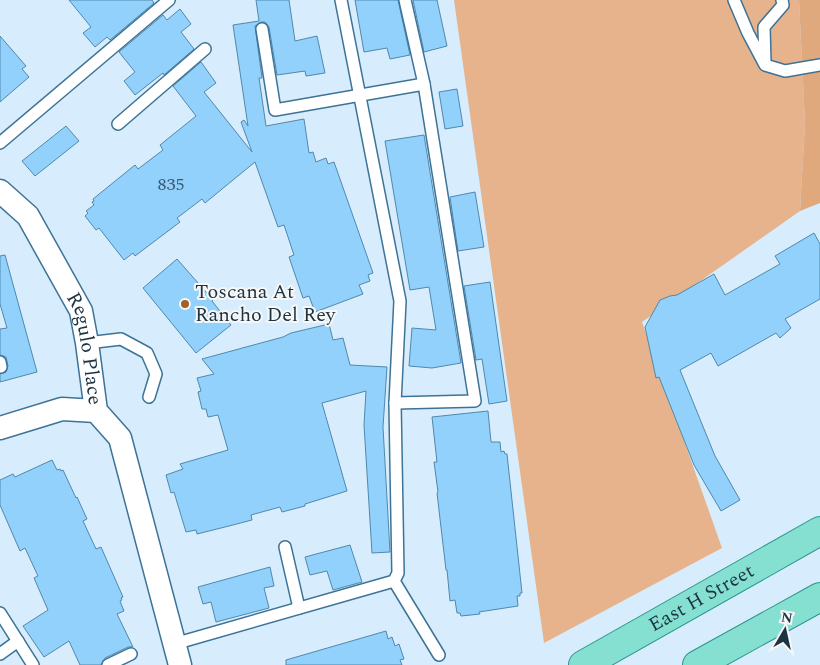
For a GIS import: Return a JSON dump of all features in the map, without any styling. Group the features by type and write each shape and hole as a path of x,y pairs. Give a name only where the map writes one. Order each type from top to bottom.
{"main road":[{"name":"East H Street","path":"583,665 820,531"},
{"path":"697,665 820,597"}],"street":[{"name":"Regulo Place","path":"0,191 28,216 81,311 96,411 120,438 177,655"},
{"path":"0,428 62,409 96,411"}],"lane":[{"path":"0,143 169,0"},
{"path":"177,655 299,608 394,581 398,573 395,403 400,301 341,0"},
{"path":"395,403 475,401 424,84 405,0"},
{"path":"734,0 748,33 766,65 785,71 820,65"},
{"path":"766,65 764,27 783,5 782,0"},
{"path":"262,29 275,110 424,84"},
{"path":"118,124 205,49"},
{"path":"87,343 121,338 147,353 156,374 149,396"},
{"path":"285,547 299,608"},
{"path":"394,581 439,655"},
{"path":"0,613 33,665"},
{"path":"0,654 18,641"},
{"path":"108,665 131,654"}],"shaded area":[{"path":"454,0 799,0 805,123 800,211 642,322 722,548 544,643"},
{"path":"799,0 820,0 820,203 800,211 805,123"}],"building":[{"path":"69,0 152,0 154,3 110,40 107,37 95,47 83,33 91,27"},
{"path":"256,0 289,0 295,41 317,36 325,73 306,76 305,71 277,75 269,27 265,22 255,26 262,78 259,78 266,126 304,119 309,153 313,152 316,162 326,158 328,164 334,162 373,273 368,275 370,281 359,285 363,294 315,312 309,296 303,298 289,257 294,255 284,225 278,227 255,162 205,203 202,199 177,218 180,222 135,256 133,253 124,260 99,228 96,230 85,216 88,213 86,211 94,205 93,199 135,165 138,169 163,150 160,145 196,116 173,86 201,62 216,83 204,92 252,152 241,122 244,120 248,126 233,25 259,21"},
{"path":"355,0 398,0 410,55 390,59 387,48 364,52"},
{"path":"413,0 437,0 447,46 424,52"},
{"path":"180,9 191,24 181,32 194,49 164,75 163,73 135,95 124,81 135,72 119,52 163,15 167,20"},
{"path":"0,36 26,66 22,69 29,77 0,102"},
{"path":"457,89 463,126 445,129 439,92"},
{"path":"66,126 79,141 35,176 22,161"},
{"path":"424,135 461,363 432,368 409,366 412,328 436,330 429,287 410,290 385,141"},
{"path":"475,192 484,247 458,251 450,197"},
{"path":"814,233 820,244 820,299 785,319 791,328 780,338 776,333 718,366 711,353 680,370 715,456 740,500 721,511 694,465 659,377 656,378 645,327 660,300 677,295 714,274 725,295 780,264 775,256"},
{"path":"5,255 37,372 0,382 0,374 6,372 8,366 6,357 0,355 0,329 7,328 0,304 0,256"},
{"name":"Toscana At Rancho Del Rey","path":"177,259 213,300 231,325 196,353 143,288"},
{"path":"490,282 507,401 489,404 482,359 476,360 464,286"},
{"path":"329,324 333,340 343,338 350,365 387,367 383,427 390,552 372,553 364,425 366,391 322,403 347,491 282,512 280,507 251,515 252,520 229,526 197,534 196,530 186,532 174,492 171,493 166,475 183,469 180,464 228,450 218,415 208,417 206,409 202,409 198,392 201,391 197,378 214,374 202,359"},
{"path":"488,411 491,442 500,442 501,452 504,451 507,454 522,593 520,593 520,596 517,596 518,606 461,616 460,613 457,613 455,600 450,601 437,493 434,462 437,462 432,417"},
{"path":"52,460 57,470 63,470 77,497 87,519 83,521 96,549 101,547 123,597 120,601 124,611 117,614 133,647 128,647 105,658 101,665 80,665 69,641 44,657 23,626 48,610 34,578 38,576 25,548 20,551 0,505 0,480 13,474 15,477"},
{"path":"350,545 362,582 333,590 327,571 310,575 305,557"},
{"path":"270,567 274,586 264,588 269,608 216,622 211,602 203,604 198,587"},
{"path":"386,631 388,639 392,637 395,646 399,644 404,659 400,660 402,665 286,665 286,660"}],"place":[{"name":"Toscana At Rancho Del Rey","path":"185,304"}]}
